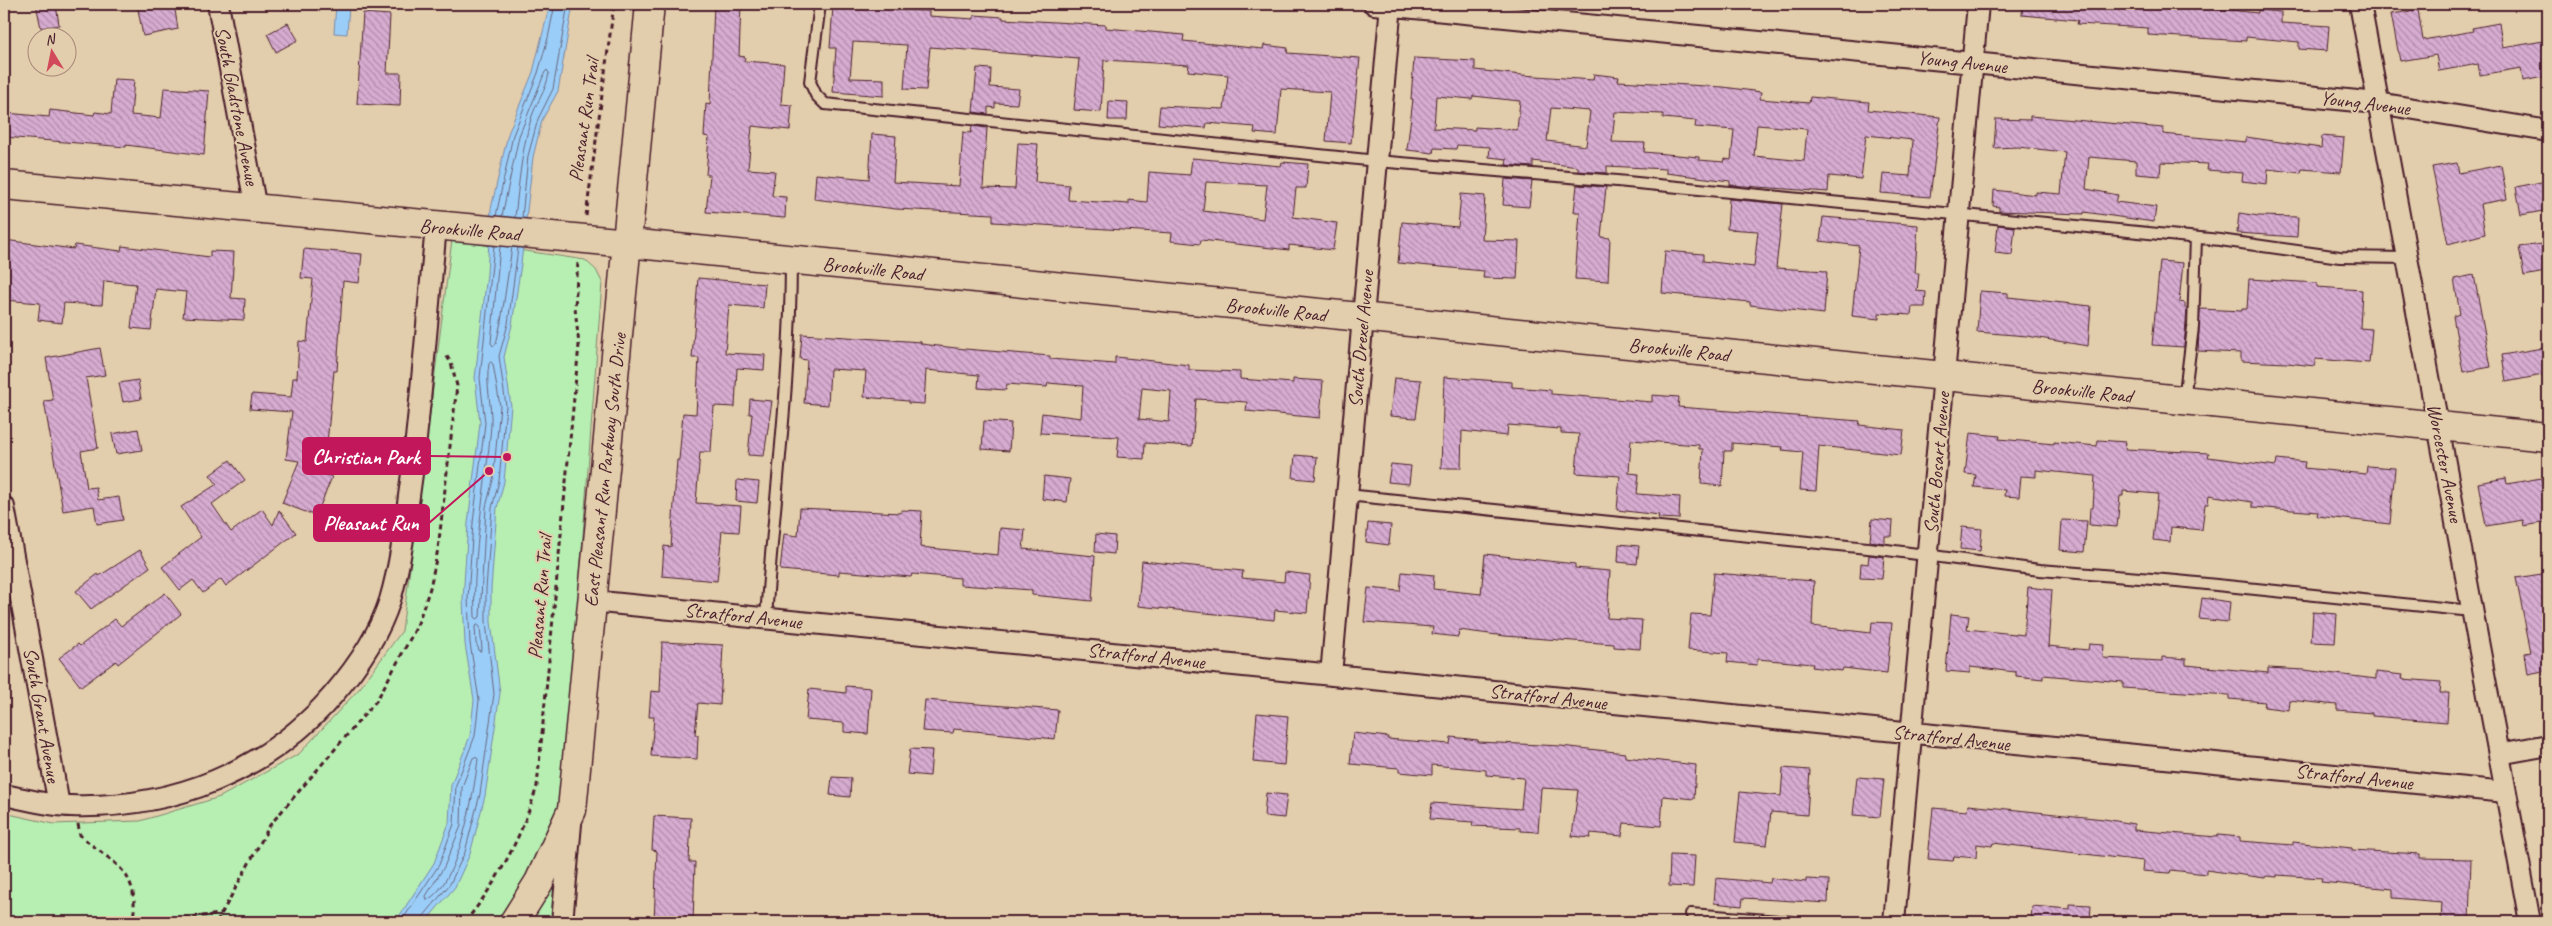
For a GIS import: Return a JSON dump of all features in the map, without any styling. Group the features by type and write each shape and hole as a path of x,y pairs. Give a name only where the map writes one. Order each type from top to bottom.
{"street":[{"name":"South Gladstone Avenue","path":"218,4 256,209"},
{"name":"East Pleasant Run Parkway South Drive","path":"514,922 539,882 572,810 650,4"},
{"name":"South Drexel Avenue","path":"1331,675 1377,161 1385,4"},
{"name":"Young Avenue","path":"1385,4 2378,103 2548,131"},
{"name":"South Bosart Avenue","path":"1894,922 1978,4"},
{"name":"Worcester Avenue","path":"2360,4 2530,922"},
{"name":"Brookville Road","path":"4,185 474,230 576,245 628,243 2548,437"},
{"path":"4,795 68,806 106,806 160,799 229,776 253,763 297,731 317,713 362,656 390,600 401,548 420,409 436,227"},
{"name":"South Grant Avenue","path":"4,507 68,806"},
{"name":"Stratford Avenue","path":"591,601 2506,792"},
{"path":"2499,754 2548,745"},
{"path":"562,922 572,810"}],"lane":[{"path":"820,4 810,82 816,94 825,104 1377,161 1617,181 2196,238 2340,257 2407,258"},
{"path":"2184,401 2193,327 2196,238"},
{"path":"766,618 774,504 786,403 791,316 791,260"},
{"path":"1347,495 1928,556 2040,570 2177,581 2472,610"},
{"path":"1691,914 1792,922"}],"path":[{"name":"Pleasant Run Trail","path":"465,922 483,900 522,832 537,786 579,345 575,307 576,245 614,4"},
{"path":"68,806 80,835 118,863 129,880 135,900 133,922"},
{"path":"148,922 221,914"}],"green space":[{"path":"452,240 585,260 596,270 602,282 554,922 4,922 4,813 54,824 140,821 220,797 299,754 360,688 402,631"}],"water":[{"path":"336,4 349,4 347,34 334,33"},
{"path":"550,4 573,4 558,91 542,120 533,157 521,264 512,325 504,357 511,406 504,482 497,508 491,589 491,622 500,693 485,796 470,854 455,887 425,922 392,922 398,918 434,863 449,823 451,785 470,736 474,700 465,644 463,599 468,523 480,423 475,378 487,274 491,209 508,134 533,72"}],"building":[{"path":"36,4 56,4 59,25 41,28"},
{"path":"137,4 174,4 178,29 143,36"},
{"path":"714,4 741,4 739,56 745,57 744,61 784,64 781,104 792,105 790,130 752,126 748,169 775,171 772,196 786,197 785,218 706,212 710,175 706,175 709,137 704,136 706,104 710,105"},
{"path":"2023,4 2211,4 2210,8 2258,13 2258,10 2281,12 2281,23 2329,26 2327,51 2299,49 2299,42 2246,37 2246,41 2148,35 2148,28 2077,24 2078,20 2022,15"},
{"path":"866,5 895,7 895,10 929,11 929,16 974,19 974,15 1003,17 1003,19 1106,25 1106,28 1184,35 1183,41 1263,49 1264,45 1288,48 1287,53 1360,58 1351,143 1326,141 1330,92 1281,89 1277,135 1254,133 1255,127 1207,123 1206,128 1158,124 1160,106 1224,109 1228,75 1188,71 1189,65 1104,60 1101,112 1074,110 1079,59 930,47 926,90 904,89 907,45 853,42 850,78 884,79 884,96 833,92 836,48 830,48 833,6 866,9"},
{"path":"2418,10 2423,40 2473,31 2472,28 2499,23 2503,48 2543,41 2548,76 2523,81 2521,68 2480,75 2478,64 2439,71 2436,55 2400,61 2391,14"},
{"path":"363,13 390,15 387,73 401,73 400,106 357,104"},
{"path":"288,23 298,40 276,52 267,34"},
{"path":"1414,58 1475,61 1475,70 1522,75 1593,80 1594,74 1619,77 1618,81 1723,87 1761,92 1760,99 1809,103 1810,97 1869,102 1868,110 1940,117 1930,197 1881,193 1883,174 1910,176 1913,140 1866,135 1861,179 1829,176 1828,192 1730,185 1730,181 1666,173 1666,169 1607,166 1607,173 1578,171 1578,167 1533,161 1533,167 1506,165 1507,159 1489,157 1490,147 1457,145 1456,149 1434,148 1433,153 1407,150 1413,99 1411,99","holes":["1436,96 1472,99 1473,96 1520,101 1517,130 1475,127 1475,130 1434,128","1551,108 1590,111 1586,146 1547,141","1615,112 1663,114 1663,118 1696,121 1695,127 1734,130 1731,160 1725,159 1724,162 1699,160 1699,157 1644,152 1645,143 1612,142","1757,125 1807,129 1804,161 1754,156"]},
{"path":"977,68 991,69 990,87 1019,89 1017,104 995,103 995,108 988,107 988,114 973,112"},
{"path":"114,79 134,80 131,115 161,118 164,88 209,91 204,155 126,145 126,147 4,137 6,113 49,117 50,110 94,115 95,112 111,114"},
{"path":"1109,101 1128,102 1127,120 1108,120"},
{"path":"2030,116 2163,128 2163,134 2246,142 2246,137 2321,148 2322,136 2344,138 2341,172 2302,169 2301,173 2268,169 2267,184 2242,181 2243,173 2207,170 2208,164 2161,162 2160,176 2136,174 2136,161 2089,157 2086,189 2118,195 2116,202 2156,207 2154,222 2084,212 2084,214 1999,211 1999,207 1993,206 1994,190 2036,195 2036,192 2061,194 2065,152 2018,147 1994,148 1996,119 2030,120"},
{"path":"972,126 987,128 983,188 1015,189 1018,143 1038,144 1035,182 1069,185 1068,200 1129,204 1129,200 1147,202 1149,172 1190,175 1192,158 1281,166 1282,162 1308,164 1306,188 1296,188 1293,217 1337,223 1333,250 1289,245 1289,250 1201,240 1200,244 1171,241 1172,233 993,222 993,214 896,209 814,199 816,174 869,179 872,134 896,136 893,182 959,186 963,132 971,133","holes":["1206,182 1267,185 1263,219 1203,211"]},
{"path":"2457,163 2459,173 2501,165 2507,199 2480,204 2485,234 2448,244 2432,167"},
{"path":"1505,179 1532,181 1529,207 1503,205"},
{"path":"2546,181 2548,210 2521,215 2516,187"},
{"path":"1577,185 1606,187 1601,237 1610,238 1608,281 1575,279 1580,212 1574,212"},
{"path":"1461,194 1485,196 1482,240 1519,241 1517,279 1483,278 1484,271 1398,263 1402,222 1458,227"},
{"path":"1729,199 1783,204 1776,268 1827,271 1824,314 1750,305 1750,302 1662,293 1665,251 1703,254 1703,261 1754,267 1758,231 1727,229"},
{"path":"2239,213 2259,216 2298,217 2297,237 2237,233"},
{"path":"1823,217 1918,225 1915,273 1919,273 1917,291 1926,292 1925,307 1912,307 1911,315 1879,313 1879,319 1852,316 1859,246 1820,241"},
{"path":"1998,225 2015,227 2012,255 1995,253"},
{"path":"4,240 74,249 75,245 121,251 122,246 210,257 210,251 234,252 231,298 245,299 244,320 183,317 186,292 156,289 151,330 131,328 136,284 104,281 102,305 64,303 62,323 38,320 40,303 4,300"},
{"path":"2541,244 2545,272 2524,276 2519,247"},
{"path":"304,249 362,254 359,283 343,281 337,371 334,371 324,474 332,477 316,516 282,503 299,461 286,459 292,412 250,409 252,394 291,397 293,378 297,378 299,341 307,342 313,279 301,278"},
{"path":"2160,261 2183,263 2179,302 2185,303 2185,308 2187,308 2184,347 2152,345"},
{"path":"2474,275 2491,367 2463,372 2453,316 2460,314 2454,279"},
{"path":"698,278 765,284 763,308 729,305 725,353 765,355 764,370 737,368 735,407 714,406 711,452 700,452 696,503 741,506 739,532 722,531 717,581 662,576 664,546 671,547 677,460 679,460 683,413 696,414 699,358 692,358"},
{"path":"2249,279 2317,283 2317,287 2362,290 2360,328 2372,329 2369,363 2315,359 2315,366 2241,361 2241,353 2198,351 2200,309 2242,311 2242,309 2247,309"},
{"path":"1980,291 2008,293 2008,297 2091,306 2088,346 2027,336 1977,332"},
{"path":"802,334 921,342 921,344 965,349 1050,356 1050,359 1115,364 1115,357 1145,360 1189,365 1189,370 1240,372 1240,379 1293,383 1293,379 1323,381 1320,418 1246,411 1247,402 1196,399 1192,446 1145,443 1144,459 1117,457 1119,437 1040,433 1042,413 1081,418 1083,386 1048,383 1047,387 1007,384 1006,390 978,388 979,375 926,370 924,404 908,403 908,401 864,397 866,371 830,369 828,405 804,403 807,360 800,359","holes":["1142,388 1171,391 1169,422 1139,419"]},
{"path":"2548,347 2548,374 2506,382 2502,355"},
{"path":"100,348 105,375 86,378 98,448 81,451 87,488 96,487 98,500 119,497 123,520 97,524 94,506 63,511 44,401 53,400 46,358"},
{"path":"1444,377 1512,382 1512,387 1551,390 1551,394 1652,402 1652,395 1679,397 1678,407 1860,421 1859,425 1904,430 1901,455 1819,446 1816,491 1800,490 1803,452 1782,450 1783,447 1732,443 1732,451 1724,451 1722,486 1701,484 1703,449 1699,449 1699,445 1631,440 1629,473 1639,474 1637,494 1680,497 1679,519 1658,518 1659,515 1617,510 1620,476 1576,473 1579,434 1561,433 1561,429 1508,425 1507,436 1462,431 1461,468 1441,468"},
{"path":"1394,378 1421,380 1416,418 1390,416"},
{"path":"138,380 141,399 123,402 119,383"},
{"path":"750,399 772,401 764,456 748,455 752,414 749,414"},
{"path":"984,421 1011,423 1009,451 982,449"},
{"path":"138,429 142,450 116,454 112,434"},
{"path":"1970,433 2000,436 1999,439 2054,444 2054,442 2097,446 2098,440 2126,442 2125,449 2209,453 2208,457 2276,466 2277,459 2305,462 2304,468 2366,474 2367,466 2395,468 2390,524 2317,516 2318,512 2252,507 2252,502 2209,495 2208,504 2205,504 2202,530 2171,527 2170,542 2153,540 2158,494 2123,491 2123,496 2120,496 2117,527 2089,525 2090,508 2093,508 2095,476 2036,470 2036,477 2021,476 2019,497 2004,496 2005,490 1974,487 1976,475 1965,474"},
{"path":"1295,455 1317,457 1315,480 1293,478"},
{"path":"230,460 245,480 212,504 231,532 262,509 273,525 279,510 296,533 226,586 221,579 203,593 193,580 180,590 162,567 201,537 181,507 217,484 210,475"},
{"path":"1391,464 1411,466 1409,484 1388,482"},
{"path":"1044,476 1070,479 1067,502 1042,499"},
{"path":"2506,478 2507,484 2541,478 2548,522 2524,526 2523,520 2486,526 2478,483"},
{"path":"737,480 759,482 757,503 736,501"},
{"path":"800,508 901,513 901,510 922,511 920,547 998,555 1000,528 1025,530 1023,549 1095,556 1092,601 1032,595 1032,590 960,585 960,578 912,574 911,577 839,571 839,575 780,570 784,534 798,536"},
{"path":"1872,519 1893,521 1892,536 1885,536 1885,543 1870,541"},
{"path":"2062,520 2087,521 2084,552 2060,550"},
{"path":"1368,523 1391,525 1389,545 1366,542"},
{"path":"1962,527 1982,529 1980,551 1960,549"},
{"path":"1096,534 1115,536 1114,554 1095,552"},
{"path":"1619,544 1639,546 1637,564 1618,562"},
{"path":"140,550 150,567 91,609 76,591 98,574 99,576"},
{"path":"1485,554 1575,564 1575,568 1610,571 1607,618 1642,620 1640,649 1614,647 1614,644 1505,636 1459,630 1458,637 1432,634 1433,627 1364,622 1368,588 1400,591 1402,572 1434,575 1433,589 1481,594"},
{"path":"1869,555 1884,557 1882,579 1860,578 1861,563 1868,564"},
{"path":"1142,561 1243,571 1242,578 1284,582 1285,572 1310,575 1307,613 1275,610 1274,620 1138,606"},
{"path":"1714,573 1814,581 1812,626 1871,633 1872,622 1892,623 1887,673 1843,668 1842,671 1812,667 1813,664 1758,659 1757,665 1727,662 1728,653 1688,650 1691,614 1710,615"},
{"path":"2548,573 2548,670 2528,674 2525,653 2531,652 2516,578"},
{"path":"2028,587 2052,590 2048,646 2088,650 2089,644 2104,645 2103,658 2162,661 2162,657 2186,659 2186,665 2268,673 2268,668 2304,670 2376,679 2376,672 2403,675 2402,679 2441,682 2440,693 2449,693 2447,722 2372,716 2372,713 2337,710 2337,705 2289,700 2288,710 2264,707 2265,702 2229,699 2229,695 2123,688 2123,682 2043,675 2043,679 2016,676 2016,672 1970,667 1970,673 1946,671 1951,614 1969,616 1967,629 2024,635"},
{"path":"165,593 181,614 118,664 116,661 81,687 59,658 78,644 80,646 115,619 121,626"},
{"path":"2202,598 2230,602 2228,622 2199,619"},
{"path":"2313,612 2337,614 2335,643 2311,642"},
{"path":"662,642 723,645 720,705 698,703 695,735 698,735 697,759 651,756 654,717 649,717 651,691 660,692"},
{"path":"846,686 871,688 868,734 844,732 844,723 806,720 809,689 846,693"},
{"path":"925,700 1058,710 1055,739 954,729 953,733 922,731"},
{"path":"1257,713 1288,716 1284,765 1253,762"},
{"path":"1353,733 1388,737 1387,739 1450,744 1451,737 1478,740 1478,742 1561,746 1625,753 1625,757 1696,765 1694,799 1663,796 1661,826 1624,823 1622,836 1591,833 1590,838 1572,836 1578,790 1541,788 1538,832 1520,831 1520,828 1472,826 1473,822 1430,819 1432,803 1521,809 1524,778 1486,775 1486,770 1432,765 1432,775 1399,772 1399,768 1350,764"},
{"path":"910,749 932,750 930,776 907,774"},
{"path":"1783,768 1810,770 1807,815 1771,812 1767,845 1735,842 1740,792 1781,796"},
{"path":"832,777 851,778 850,797 830,795"},
{"path":"1857,777 1884,779 1880,817 1853,815"},
{"path":"1266,793 1287,795 1284,818 1264,816"},
{"path":"1968,805 2104,819 2134,824 2134,830 2217,837 2218,835 2240,837 2240,841 2293,845 2293,842 2352,848 2352,850 2420,854 2420,858 2471,859 2469,922 2441,922 2442,902 2393,898 2393,889 2321,882 2322,878 2277,875 2277,877 2266,876 2265,878 2206,870 2206,874 2171,870 2170,873 2142,871 2143,861 1993,843 1992,846 1977,844 1976,858 1954,856 1953,861 1928,859 1933,808 1967,811"},
{"path":"654,816 691,818 689,862 695,862 693,922 654,922 657,851 652,850"},
{"path":"1670,855 1695,856 1693,887 1669,886"},
{"path":"1716,878 1770,883 1771,878 1806,882 1806,879 1829,880 1828,903 1743,898 1742,906 1714,903"},
{"path":"2070,904 2091,905 2090,922 2031,922 2032,906 2070,909"}],"place":[{"name":"Christian Park","path":"507,457"},
{"name":"Pleasant Run","path":"489,471"}]}
